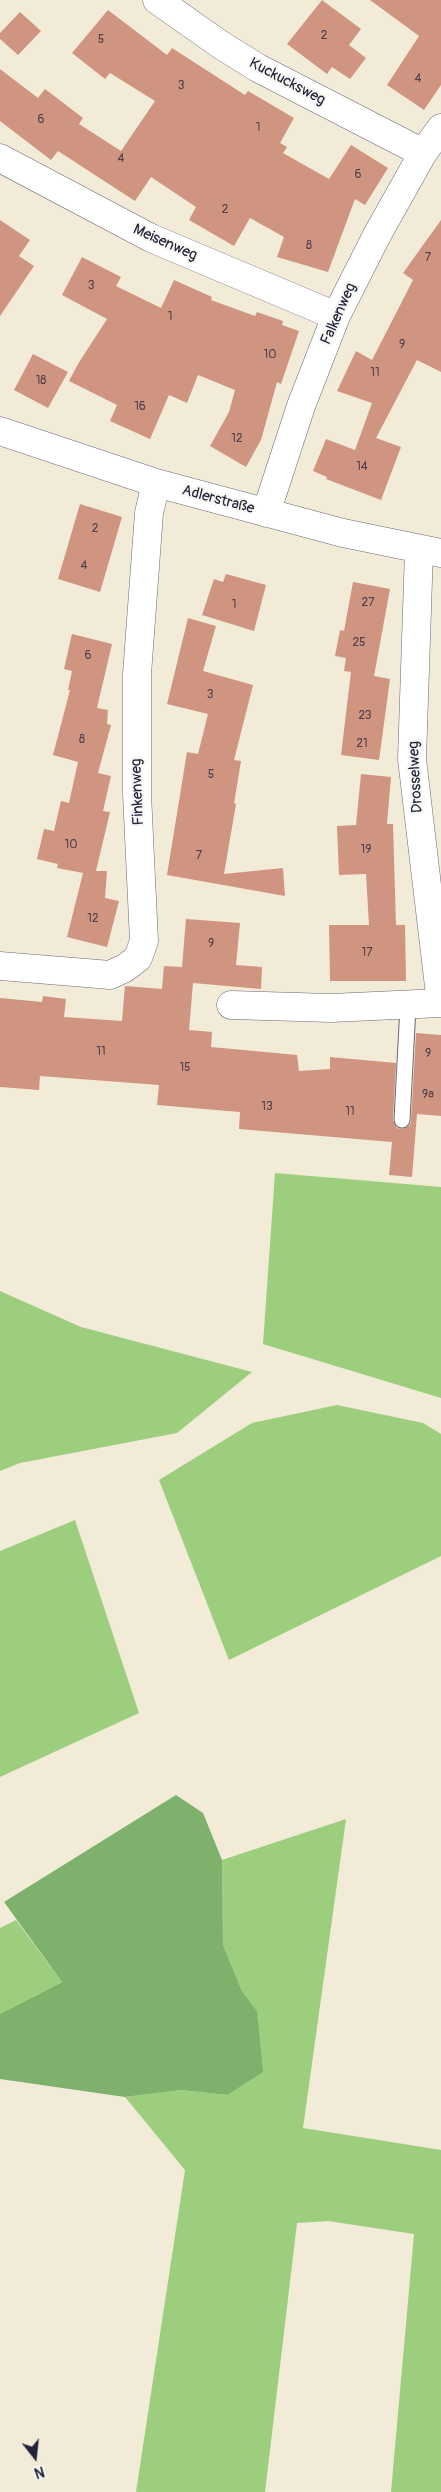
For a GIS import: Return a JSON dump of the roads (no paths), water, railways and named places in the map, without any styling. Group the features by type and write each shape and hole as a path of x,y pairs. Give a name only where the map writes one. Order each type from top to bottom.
{"street":[{"name":"Kuckucksweg","path":"158,0 221,45 258,68 423,153"},
{"name":"Falkenweg","path":"266,513 301,406 336,316 377,235 423,153 441,128"},
{"name":"Meisenweg","path":"0,158 151,238 336,316"},
{"name":"Adlerstraße","path":"0,431 156,483 266,513 430,552"},
{"name":"Finkenweg","path":"0,966 110,975 125,968 138,958 144,941 137,794 137,674 149,513 156,483"},
{"name":"Drosselweg","path":"231,1005 331,1008 408,1006 440,1003 412,759 430,552"}],"lane":[{"path":"402,1120 408,1006"}]}
